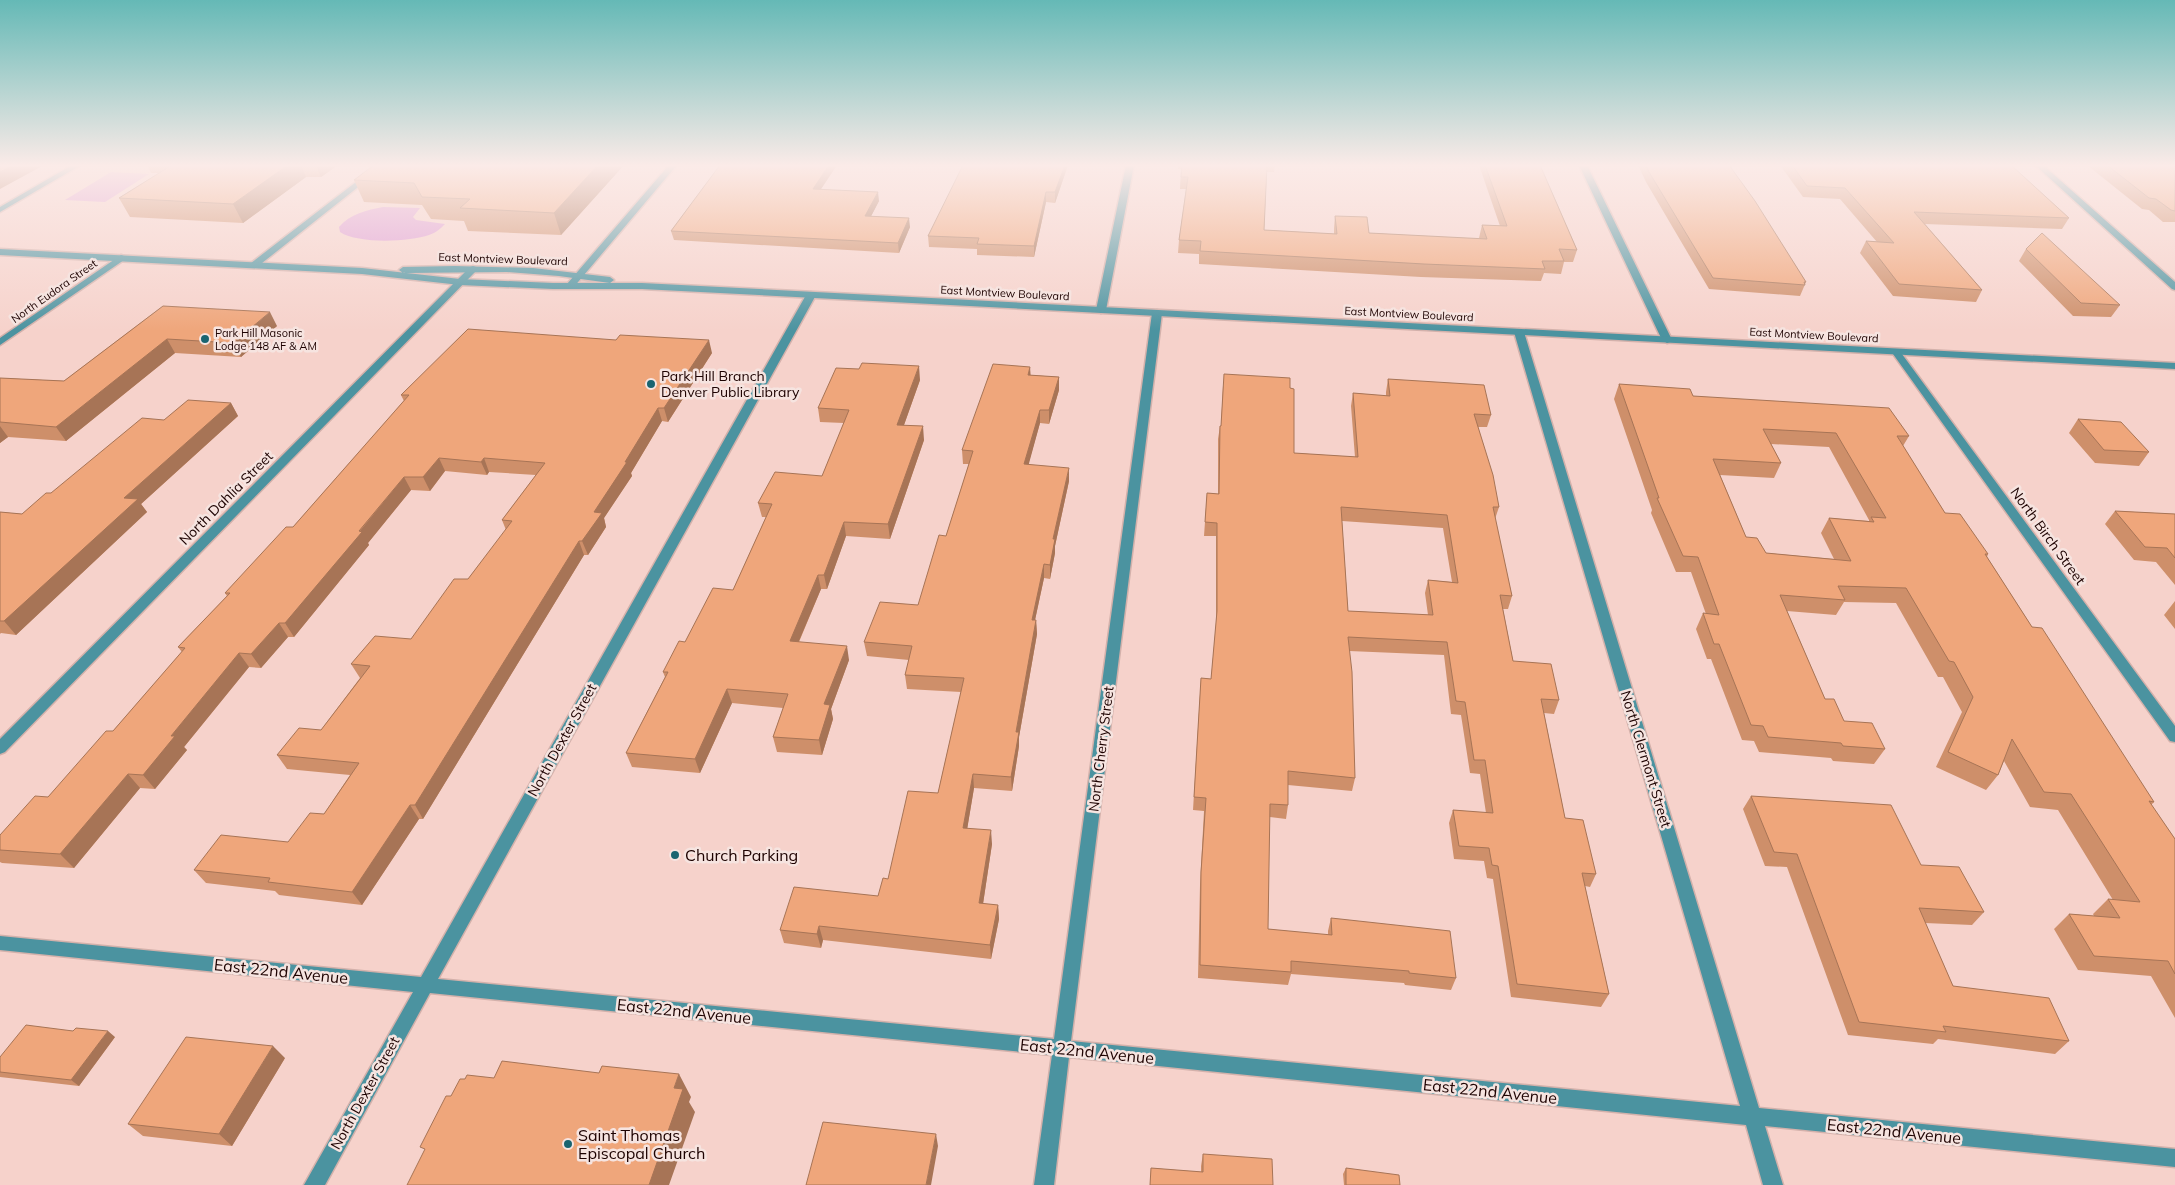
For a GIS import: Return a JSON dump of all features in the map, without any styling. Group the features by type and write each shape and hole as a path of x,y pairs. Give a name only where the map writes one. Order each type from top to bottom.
{"street":[{"path":"254,265 311,220"},
{"path":"570,286 626,220"},
{"path":"1101,310 1119,220"},
{"path":"1610,220 1667,340"},
{"path":"2101,220 2175,287"},
{"name":"East Montview Boulevard","path":"0,252 362,271 460,282 570,286 642,286 2175,366"},
{"name":"North Eudora Street","path":"0,342 121,258"},
{"name":"East Montview Boulevard","path":"362,271 473,269 580,275 642,286"},
{"name":"North Dahlia Street","path":"0,748 473,269"},
{"name":"North Dexter Street","path":"314,1185 811,295"},
{"name":"North Cherry Street","path":"1044,1185 1157,313"},
{"name":"North Clermont Street","path":"1518,332 1773,1185"},
{"name":"North Birch Street","path":"1896,352 2175,738"},
{"name":"East 22nd Avenue","path":"0,943 2175,1158"}],"shaded area":[{"path":"346,220 418,220 445,224 429,235 384,241 348,236 340,232 339,227"}],"building":[{"path":"679,220 908,220 898,243 671,231"},
{"path":"936,220 1040,220 1034,246 977,244 979,238 928,236"},
{"path":"1182,220 1264,220 1264,230 1337,234 1335,220 1367,220 1369,233 1487,239 1482,225 1507,226 1505,220 1564,220 1577,250 1559,249 1564,261 1542,261 1545,269 1200,251 1201,241 1179,240"},
{"path":"1678,220 1767,220 1806,282 1804,282 1805,285 1713,278"},
{"path":"1874,220 1921,220 1982,290 1899,284 1866,241 1894,243"},
{"path":"2042,233 2120,305 2081,303 2026,249"},
{"path":"163,306 270,312 233,343 167,339 56,427 0,422 0,378 64,381"},
{"path":"468,329 616,340 620,335 709,340 664,408 658,408 625,462 627,462 594,512 602,513 582,541 579,541 415,805 410,805 352,892 268,882 270,878 194,870 221,835 288,842 310,813 324,814 359,763 277,755 299,728 321,730 370,666 351,664 375,636 411,639 454,579 468,579 512,521 502,520 545,463 484,458 481,462 439,458 423,477 404,477 359,531 362,532 285,623 279,623 251,654 239,653 171,736 175,736 143,775 128,774 60,854 0,850 0,835 35,796 48,797 106,731 113,731 185,648 178,647 230,593 225,593 286,527 293,527 409,395 401,395"},
{"path":"862,363 919,366 897,425 923,426 888,524 844,522 824,575 818,575 790,641 847,646 824,704 830,705 819,740 773,737 788,694 727,689 695,759 626,753 668,672 663,672 679,641 685,642 713,588 733,590 772,504 758,503 775,472 822,476 849,410 818,408 836,368 859,369"},
{"path":"993,364 1030,367 1028,375 1059,377 1049,410 1040,410 1024,464 1069,468 1053,539 1055,539 1050,565 1044,564 1032,620 1036,620 1016,732 1019,732 1011,777 973,774 963,828 991,830 979,903 998,905 990,945 819,926 817,934 780,930 794,887 878,896 883,878 888,879 908,791 938,793 964,678 905,675 912,646 864,642 880,602 918,605 939,535 946,536 973,451 962,450"},
{"path":"1224,374 1290,378 1290,388 1294,389 1294,453 1358,457 1353,393 1390,396 1388,379 1484,385 1491,415 1474,414 1493,475 1499,507 1493,507 1512,596 1500,595 1513,661 1551,664 1559,700 1541,699 1565,818 1583,820 1596,874 1582,873 1609,994 1517,984 1498,866 1492,865 1489,848 1459,846 1453,810 1493,813 1485,760 1474,760 1465,702 1456,701 1447,642 1348,637 1352,672 1355,778 1288,771 1288,805 1270,804 1268,929 1332,935 1331,918 1450,931 1456,978 1409,973 1409,971 1291,961 1291,972 1200,965 1201,872 1206,798 1194,797 1201,678 1211,679 1217,611 1217,523 1205,522 1207,493 1219,494","holes":["1341,507 1447,515 1458,583 1428,580 1433,615 1348,611"]},
{"path":"1619,384 1690,389 1693,396 1889,408 1909,436 1897,436 1945,513 1960,514 1988,554 1985,554 2032,627 2042,628 2154,802 2149,801 2175,839 2175,974 2168,961 2094,956 2069,914 2120,918 2108,899 2140,902 2071,794 2044,792 2012,739 1998,775 1948,752 1973,697 1954,662 1949,661 1906,588 1838,586 1845,600 1780,595 1825,699 1834,699 1844,721 1872,723 1885,749 1768,737 1763,726 1751,725 1719,644 1714,644 1703,613 1719,615 1698,557 1683,556 1657,498 1659,498","holes":["1763,429 1836,433 1886,518 1871,517 1874,522 1829,518 1851,561 1766,553 1757,538 1746,537 1713,459 1781,463"]},
{"path":"188,400 231,403 124,498 138,499 4,621 0,621 0,512 22,514 46,493 51,493 142,418 164,420"},
{"path":"2078,419 2121,422 2149,452 2104,450"},
{"path":"2115,511 2175,514 2175,558 2167,548 2145,547"},
{"path":"1751,796 1891,805 1921,865 1959,867 1984,912 1919,908 1953,986 2049,998 2069,1041 1943,1026 1946,1032 1859,1022 1797,854 1774,852"},
{"path":"26,1025 73,1031 76,1028 108,1031 71,1080 0,1072 0,1057"},
{"path":"186,1037 273,1046 219,1134 128,1124"},
{"name":"Saint Thomas Episcopal Church","path":"502,1061 599,1073 602,1066 679,1074 674,1088 683,1089 649,1185 407,1185 425,1149 420,1147 446,1096 451,1096 460,1079 465,1079 467,1075 494,1078"},
{"path":"823,1122 936,1134 926,1185 806,1185"},
{"path":"1203,1154 1272,1159 1273,1185 1150,1185 1151,1168 1203,1172"},
{"path":"1346,1168 1399,1175 1400,1185 1346,1185"}],"place":[{"name":"Park Hill Masonic Lodge 148 AF & AM","path":"205,339"},
{"name":"Park Hill Branch Denver Public Library","path":"651,384"},
{"name":"Church Parking","path":"675,855"},
{"name":"Saint Thomas Episcopal Church","path":"568,1144"}]}
